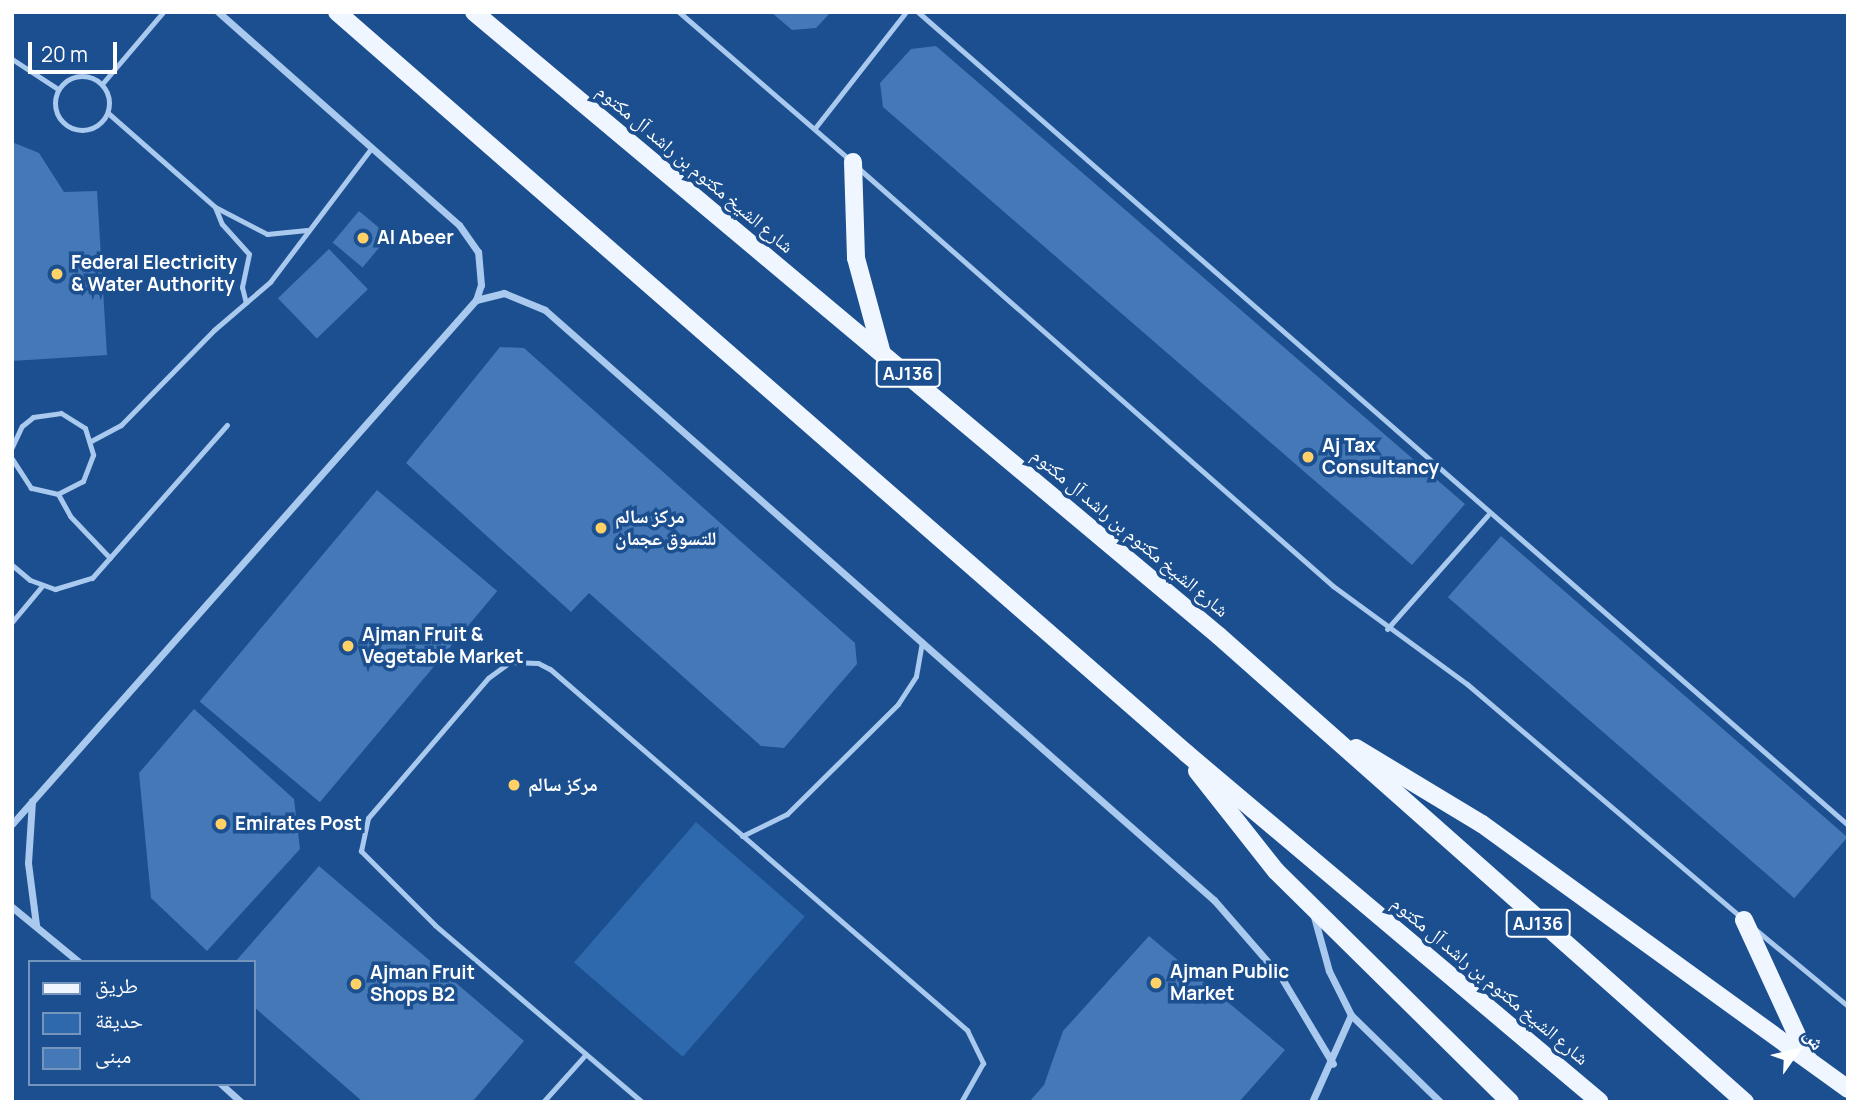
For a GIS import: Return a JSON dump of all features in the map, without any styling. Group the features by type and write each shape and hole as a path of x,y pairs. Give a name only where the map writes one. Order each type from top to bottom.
{"main road":[{"name":"شارع الشيخ مكتوم بن راشد آل مكتوم","path":"337,12 1186,754 1600,1102"},
{"name":"شارع الشيخ مكتوم بن راشد آل مكتوم","path":"474,12 881,350 1337,739 1478,870 1745,1102"},
{"path":"853,162 856,258 881,350"},
{"path":"1337,739 1482,824 1848,1089"},
{"path":"1186,754 1244,833 1311,906 1510,1102"},
{"path":"1744,920 1809,1060"}],"street":[{"path":"12,824 476,300 481,268 470,238 372,147 218,12"},
{"path":"476,300 504,293 545,310 1214,900 1280,977 1333,1064"},
{"path":"32,800 28,863 36,925"},
{"path":"1311,906 1329,971 1351,1015 1440,1102"},
{"path":"12,907 77,960"},
{"path":"1312,1102 1333,1064 1351,1015"},
{"path":"223,1086 241,1102"}],"lane":[{"path":"102,84 163,12"},
{"path":"679,12 1387,629 1467,684 1848,1006"},
{"path":"815,128 906,12"},
{"path":"918,12 1488,515 1848,825"},
{"path":"12,59 58,89"},
{"path":"58,89 84,75 102,84"},
{"path":"102,84 108,113 215,206 267,234 307,230"},
{"path":"58,89 56,111 71,127 93,128 108,113"},
{"path":"91,441 121,425 281,270 307,230 372,147"},
{"path":"215,206 222,224 249,254 242,288 246,303"},
{"path":"12,447 22,426 47,413 74,419 91,441 91,469 72,490 58,494 31,488 12,459"},
{"path":"12,565 42,586 81,584 110,558 227,425"},
{"path":"58,494 70,516 110,558"},
{"path":"1387,629 1488,515"},
{"path":"12,622 42,586"},
{"path":"742,836 788,814 898,704 916,676 922,642"},
{"path":"642,1102 366,862 359,839 368,818 488,678 510,662 524,661 550,669 975,1039 980,1075 961,1102"},
{"path":"543,1102 586,1054"}],"green space":[{"path":"696,822 805,916 683,1057 574,962"}],"building":[{"path":"771,12 831,12 816,28 792,30"},
{"path":"936,46 1465,504 1412,565 883,107 880,83 911,49"},
{"name":"Federal Electricity & Water Authority","path":"12,142 39,153 64,192 97,191 107,355 12,361"},
{"path":"359,211 389,236 363,267 333,242"},
{"path":"329,249 368,289 317,339 278,298"},
{"name":"مركز سالم للتسوق عجمان","path":"500,347 524,348 855,643 857,664 784,748 761,746 589,593 571,612 406,463"},
{"name":"Ajman Fruit & Vegetable Market","path":"377,490 497,591 320,802 200,701"},
{"path":"1501,536 1847,837 1794,898 1448,597"},
{"name":"Emirates Post","path":"194,709 294,799 300,849 207,951 151,898 139,773"},
{"name":"Ajman Fruit Shops B2","path":"319,866 524,1041 472,1102 363,1102 256,1009 256,960 237,960"},
{"name":"Ajman Public Market","path":"1149,936 1285,1050 1239,1102 1029,1102 1044,1085 1063,1031"}],"place":[{"name":"Al Abeer","path":"363,238"},
{"name":"Federal Electricity & Water Authority","path":"57,274"},
{"name":"Aj Tax Consultancy","path":"1308,457"},
{"name":"مركز سالم للتسوق عجمان","path":"601,528"},
{"name":"Ajman Fruit & Vegetable Market","path":"348,646"},
{"name":"مركز سالم","path":"514,785"},
{"name":"Emirates Post","path":"221,824"},
{"name":"Ajman Public Market","path":"1156,983"},
{"name":"Ajman Fruit Shops B2","path":"356,984"}]}
